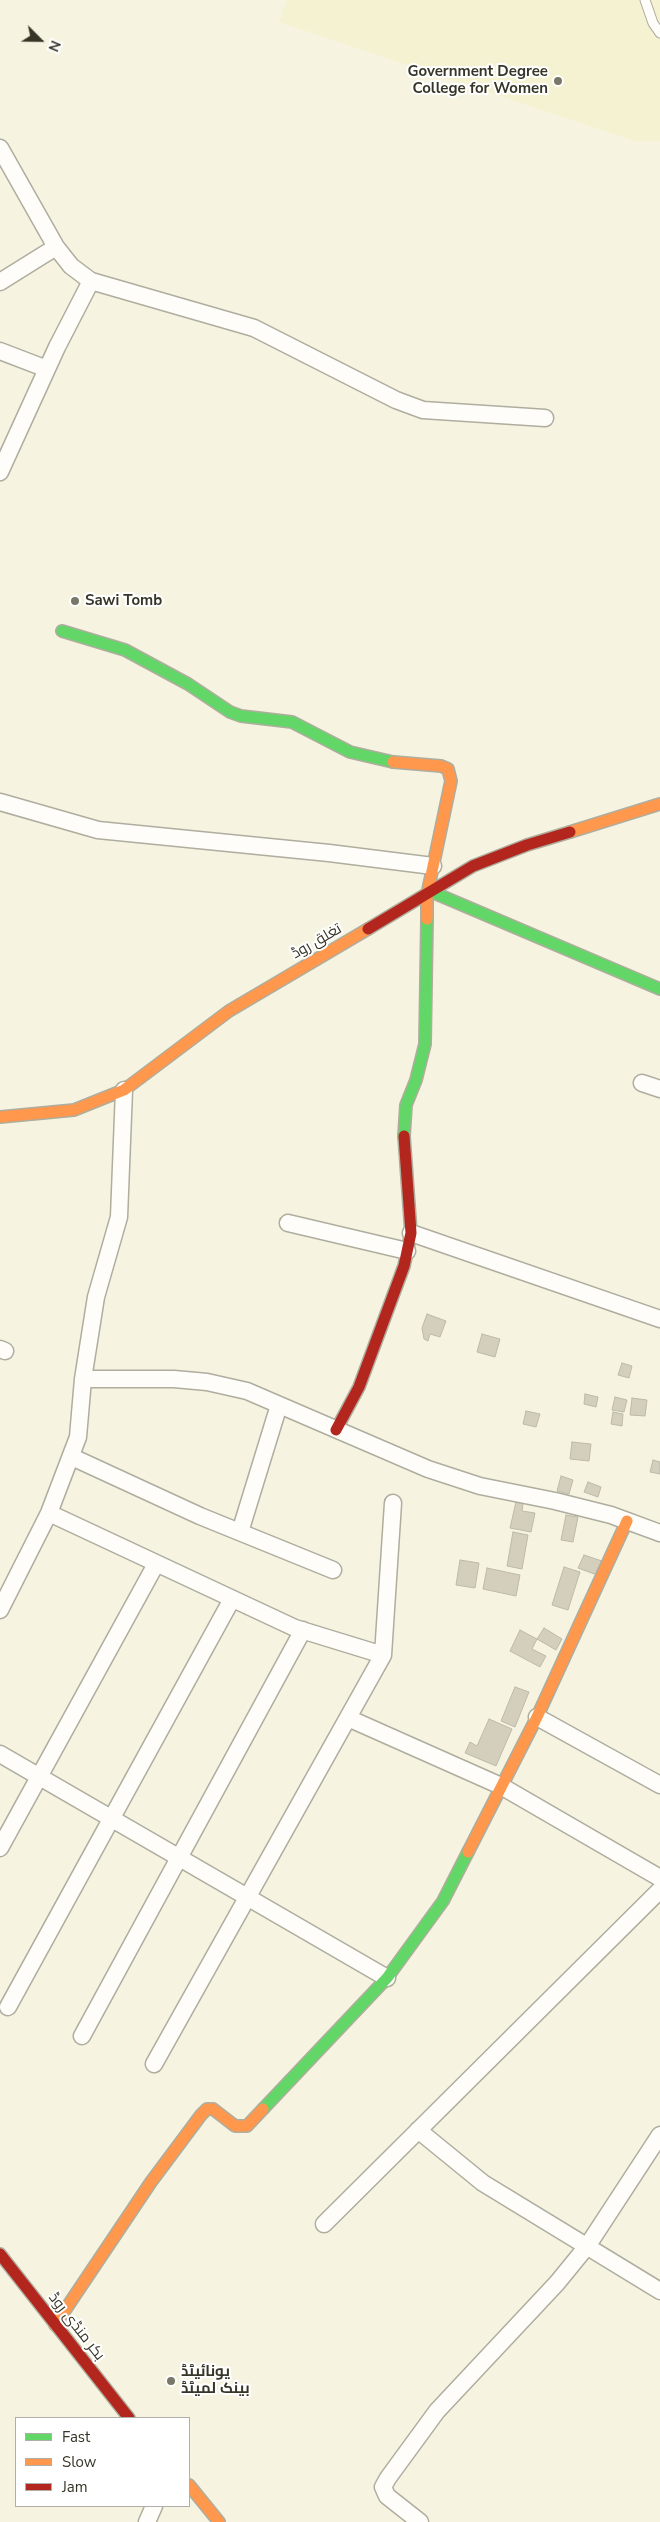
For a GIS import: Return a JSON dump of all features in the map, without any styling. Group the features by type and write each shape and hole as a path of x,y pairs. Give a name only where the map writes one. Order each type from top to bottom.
{"street":[{"path":"0,148 56,247 71,266 91,281 254,328 396,400 423,410 546,418"},
{"path":"0,282 56,247"},
{"path":"0,472 47,369 91,281"},
{"path":"0,350 47,369"},
{"path":"62,630 125,650 188,684 230,712 241,716 292,722 350,752 367,757 406,764 441,766 448,769 451,781 432,866 429,894 425,1044 416,1080 406,1105 403,1127 411,1233 388,1314 359,1386 336,1430"},
{"path":"0,802 98,830 329,853 432,866"},
{"name":"تغلق روڈ","path":"0,1117 74,1110 124,1090 229,1011 474,866 527,845 660,804"},
{"path":"429,894 660,989"},
{"path":"642,1083 660,1089"},
{"path":"0,1610 49,1513 72,1457 78,1437 83,1379 96,1297 119,1217 124,1090"},
{"path":"288,1223 407,1251"},
{"path":"411,1233 660,1319"},
{"path":"83,1379 174,1379 207,1382 247,1391 428,1469 480,1486 555,1501 627,1521 660,1533"},
{"path":"240,1532 280,1406"},
{"path":"72,1457 240,1532 333,1570"},
{"path":"154,2064 382,1655 393,1503"},
{"path":"49,1513 232,1599 304,1630 382,1655"},
{"path":"55,2325 150,2182 201,2115 210,2108 235,2126 247,2126 386,1978 443,1901 537,1717 627,1521"},
{"path":"0,1848 156,1564"},
{"path":"8,2007 232,1599"},
{"path":"82,2036 304,1630"},
{"path":"537,1717 660,1785"},
{"path":"348,1718 501,1786 660,1878"},
{"path":"0,1754 386,1978"},
{"path":"324,2224 660,1890"},
{"path":"418,2130 483,2183 588,2245 660,2291"},
{"path":"420,2522 387,2496 384,2487 388,2478 437,2411 557,2283 588,2245 660,2135"},
{"name":"بکر منڈی روڈ","path":"0,2254 128,2417"},
{"path":"190,2486 219,2522"},
{"path":"147,2522 154,2507"}],"lane":[{"path":"645,0 653,23 660,33"}],"shaded area":[{"name":"Government Degree College for Women","path":"287,0 660,0 660,141 635,141 279,22"}],"building":[{"path":"427,1314 446,1321 440,1337 430,1334 428,1341 424,1339 422,1328"},
{"path":"482,1334 500,1339 495,1357 477,1352"},
{"path":"622,1363 632,1366 629,1378 618,1375"},
{"path":"585,1394 598,1397 596,1407 584,1404"},
{"path":"615,1397 627,1400 624,1412 612,1410"},
{"path":"632,1398 647,1400 645,1416 630,1415"},
{"path":"526,1411 540,1414 536,1427 523,1424"},
{"path":"613,1412 623,1414 622,1426 611,1424"},
{"path":"572,1442 591,1444 589,1461 570,1459"},
{"path":"653,1460 660,1462 660,1474 650,1472"},
{"path":"561,1476 573,1480 569,1494 557,1491"},
{"path":"588,1482 601,1487 598,1497 584,1492"},
{"path":"516,1502 523,1503 522,1511 535,1513 531,1532 510,1528"},
{"path":"566,1515 578,1517 573,1542 561,1540"},
{"path":"513,1532 528,1535 522,1569 507,1566"},
{"path":"584,1555 602,1561 597,1575 578,1568"},
{"path":"460,1560 479,1563 475,1588 456,1585"},
{"path":"564,1567 580,1572 568,1610 552,1605"},
{"path":"487,1568 520,1575 516,1596 483,1589"},
{"path":"544,1628 562,1639 556,1650 537,1639"},
{"path":"520,1630 537,1639 532,1649 546,1656 540,1667 510,1651"},
{"path":"515,1687 529,1692 515,1727 501,1721"},
{"path":"489,1719 512,1729 496,1766 465,1753 470,1742 477,1746"}],"traffic: fast":[{"path":"62,631 125,650 188,684 230,712 241,716 292,722 350,752 393,762"},
{"path":"432,892 660,989"},
{"path":"404,1136 406,1105 416,1080 425,1044 427,919"},
{"path":"263,2109 387,1978 443,1901 468,1852"}],"traffic: slow":[{"path":"393,762 441,766 448,769 451,781 427,895 427,919"},
{"path":"570,832 660,804"},
{"path":"0,1117 74,1110 124,1090 229,1011 368,929"},
{"path":"468,1852 537,1717 627,1521"},
{"path":"55,2325 151,2182 201,2115 207,2109 213,2109 235,2126 247,2126 263,2109"},
{"path":"190,2486 219,2522"}],"traffic: jam":[{"path":"368,929 473,866 527,845 570,832"},
{"path":"336,1430 359,1387 404,1266 411,1233 404,1136"},
{"path":"0,2254 128,2417"}],"place":[{"name":"Government Degree College for Women","path":"558,81"},
{"name":"Sawi Tomb","path":"75,601"},
{"name":"یونائیٹڈ بینک لمیٹڈ","path":"171,2381"}]}
